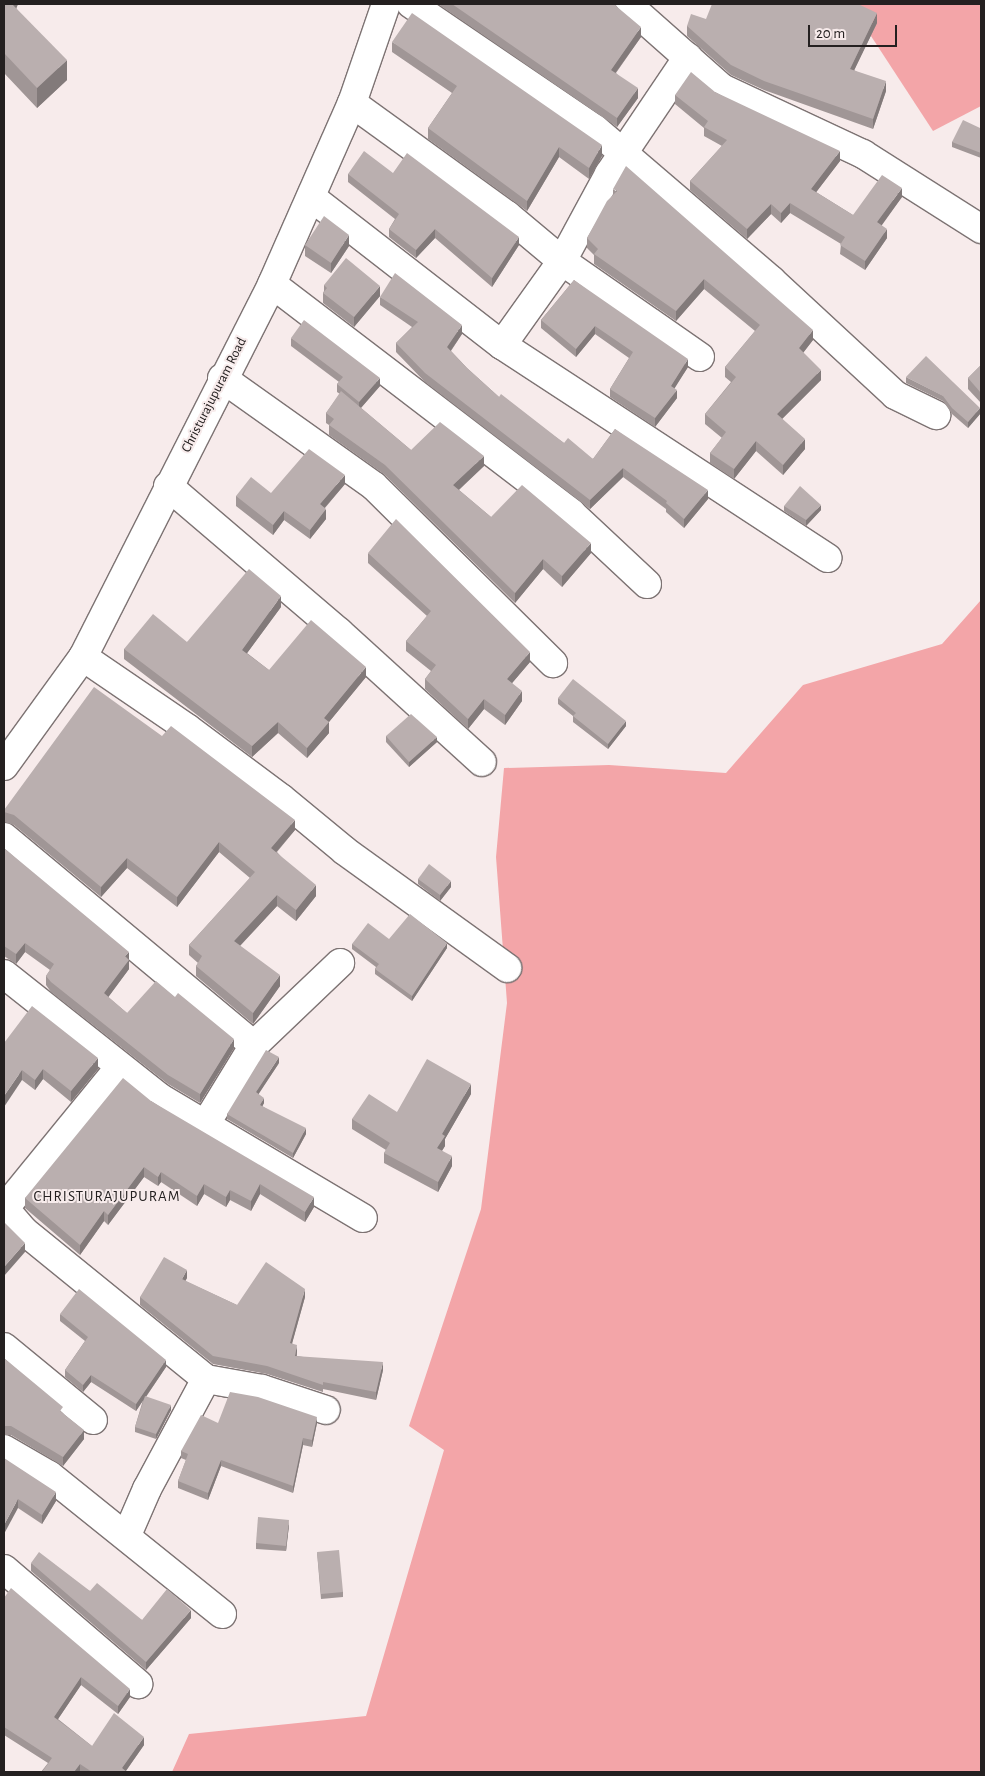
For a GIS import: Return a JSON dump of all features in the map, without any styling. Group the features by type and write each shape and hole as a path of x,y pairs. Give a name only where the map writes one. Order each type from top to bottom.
{"street":[{"name":"Christurajupuram Road","path":"4,766 82,657 222,378 272,284 352,103 386,4"},
{"path":"410,4 595,128 771,280 895,395 936,415"},
{"path":"627,4 722,88 863,154 981,229"},
{"path":"502,345 562,261 623,153 688,57"},
{"path":"352,103 507,215 562,261 700,357"},
{"path":"311,197 502,345 827,558"},
{"path":"272,284 571,513 648,584"},
{"path":"222,378 374,486 553,663"},
{"path":"168,486 339,632 482,762"},
{"path":"82,657 187,728 281,798 345,851 506,968"},
{"path":"4,837 254,1045"},
{"path":"205,1125 254,1045 340,963"},
{"path":"4,974 119,1068 205,1125 363,1218"},
{"path":"119,1068 4,1208 24,1231 206,1379 262,1389 326,1410"},
{"path":"4,1347 93,1420"},
{"path":"127,1535 147,1489 206,1379"},
{"path":"4,1449 49,1475 127,1535 222,1614"},
{"path":"4,1570 138,1684"}],"shaded area":[{"path":"855,4 981,4 981,106 933,131 854,10"},
{"path":"981,600 981,1772 172,1772 189,1734 366,1716 444,1450 409,1426 481,1209 507,1003 496,857 504,768 609,765 726,773 803,685 942,644"}],"building":[{"path":"4,4 12,4 67,60 37,88 4,53"},
{"path":"452,4 615,4 641,27 611,70 638,88 617,118"},
{"path":"712,4 858,4 877,13 850,69 886,81 873,119 764,81 731,65 687,26 691,14 706,19"},
{"path":"412,13 602,145 589,168 559,147 527,201 428,128 457,86 392,42"},
{"path":"691,72 715,92 840,151 811,189 853,215 882,175 902,188 877,222 887,229 865,261 840,245 845,237 790,203 781,213 771,204 747,229 690,181 727,140 704,127 708,121 675,95"},
{"path":"963,120 980,128 981,124 981,153 952,142"},
{"path":"364,151 393,173 407,153 519,237 492,278 435,229 416,250 389,229 399,214 348,174"},
{"path":"626,166 813,330 799,348 821,370 777,414 805,439 783,465 756,441 734,469 710,453 726,432 705,414 736,377 725,367 760,325 704,279 676,311 594,254 598,249 587,238 607,201 617,191 613,189"},
{"path":"324,216 349,235 331,263 305,245"},
{"path":"346,258 380,286 354,317 323,293 327,288 324,285"},
{"path":"395,273 462,325 447,347 467,368 499,397 501,394 564,443 568,438 593,459 615,429 708,490 684,519 666,503 667,501 623,468 590,500 425,373 396,343 418,322 380,297"},
{"path":"574,280 688,359 671,386 677,390 655,418 610,389 633,352 595,326 576,349 541,320"},
{"path":"304,320 380,378 359,402 337,384 343,377 291,338"},
{"path":"926,356 980,408 968,422 952,408 943,396 906,377"},
{"path":"981,365 981,393 968,378"},
{"path":"341,391 411,450 440,422 484,456 453,485 491,517 522,485 591,543 562,576 543,559 515,593 385,465 329,425 334,419 326,413"},
{"path":"309,449 345,475 320,504 326,509 310,530 284,511 273,525 236,496 251,477 271,493"},
{"path":"800,486 821,505 806,520 784,506"},
{"path":"396,519 530,652 507,679 522,691 505,715 484,699 468,719 425,679 436,665 406,641 431,611 368,553"},
{"path":"249,569 281,596 242,650 269,670 311,620 366,667 324,718 329,722 307,748 278,722 252,746 124,649 153,614 187,642"},
{"path":"573,679 626,721 608,744 573,716 576,713 558,698"},
{"path":"94,687 162,736 171,726 295,820 271,848 316,885 296,910 277,895 234,941 280,975 253,1013 196,966 202,956 189,945 255,872 219,842 177,897 127,858 101,887 14,815 4,812"},
{"path":"411,714 437,737 409,762 386,736"},
{"path":"4,848 129,952 125,956 129,960 104,993 127,1013 156,981 175,997 178,993 234,1039 200,1094 168,1075 51,982 46,976 54,964 25,943 16,954 4,946"},
{"path":"429,864 451,881 440,895 418,879"},
{"path":"410,914 447,943 412,996 375,969 379,964 352,944 368,923 389,939"},
{"path":"32,1006 98,1058 71,1091 43,1069 35,1080 22,1070 4,1096 4,1043"},
{"path":"266,1050 279,1057 256,1092 264,1098 260,1105 306,1128 293,1153 227,1114"},
{"path":"427,1059 471,1084 442,1134 445,1136 437,1148 452,1156 438,1182 384,1153 390,1143 352,1119 369,1094 397,1112"},
{"path":"123,1078 151,1101 314,1197 305,1212 260,1184 251,1201 230,1190 226,1197 204,1184 197,1196 161,1172 158,1177 144,1167 108,1215 104,1211 80,1245 25,1198"},
{"path":"4,1222 25,1243 4,1267"},
{"path":"164,1257 187,1270 182,1279 237,1305 266,1262 305,1289 290,1343 297,1345 295,1356 383,1362 376,1392 323,1382 323,1385 267,1366 213,1356 140,1297"},
{"path":"79,1289 166,1360 136,1404 91,1375 83,1385 65,1370 88,1337 60,1314"},
{"path":"4,1358 63,1407 60,1411 84,1430 63,1457 11,1426 4,1426"},
{"path":"230,1392 258,1397 317,1417 312,1440 303,1438 293,1486 221,1460 208,1493 178,1481 188,1454 181,1451 201,1415 218,1423"},
{"path":"145,1396 171,1405 156,1434 135,1427"},
{"path":"4,1458 56,1492 42,1515 18,1499 4,1525"},
{"path":"258,1517 289,1520 286,1546 256,1543"},
{"path":"339,1550 343,1592 321,1594 317,1552"},
{"path":"39,1552 90,1591 97,1583 142,1620 167,1589 191,1610 146,1662 31,1563"},
{"path":"11,1588 130,1689 118,1706 81,1677 54,1717 92,1746 114,1713 144,1737 122,1768 127,1772 92,1772 80,1764 74,1772 42,1772 52,1758 4,1727 4,1598"}],"district":[{"name":"CHRISTURAJUPURAM","path":"107,1197"}]}
